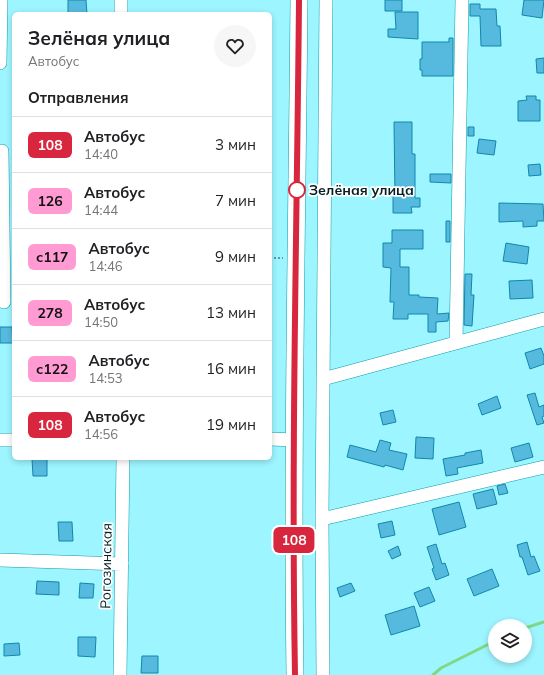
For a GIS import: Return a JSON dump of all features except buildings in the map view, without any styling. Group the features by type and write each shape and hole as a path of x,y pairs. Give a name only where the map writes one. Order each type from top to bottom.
{"main road":[{"path":"295,675 294,588 299,0"}],"street":[{"path":"0,63 1,0"},
{"path":"121,0 121,12"},
{"path":"323,675 322,519 326,0"},
{"path":"456,343 462,0"},
{"path":"2,151 6,302"},
{"path":"323,378 544,319"},
{"path":"272,439 295,440"},
{"path":"0,440 12,440"},
{"name":"Рогозинская","path":"120,675 123,460"},
{"path":"322,519 544,467"},
{"path":"0,560 122,564"}],"path":[{"path":"272,258 284,258"}],"waterway":[{"path":"532,626 544,622"},
{"path":"433,675 441,668 488,644"}],"bus line":[{"name":"108","path":"295,675 294,588 299,0"}],"place":[{"name":"Зелёная улица","path":"297,190"}]}
